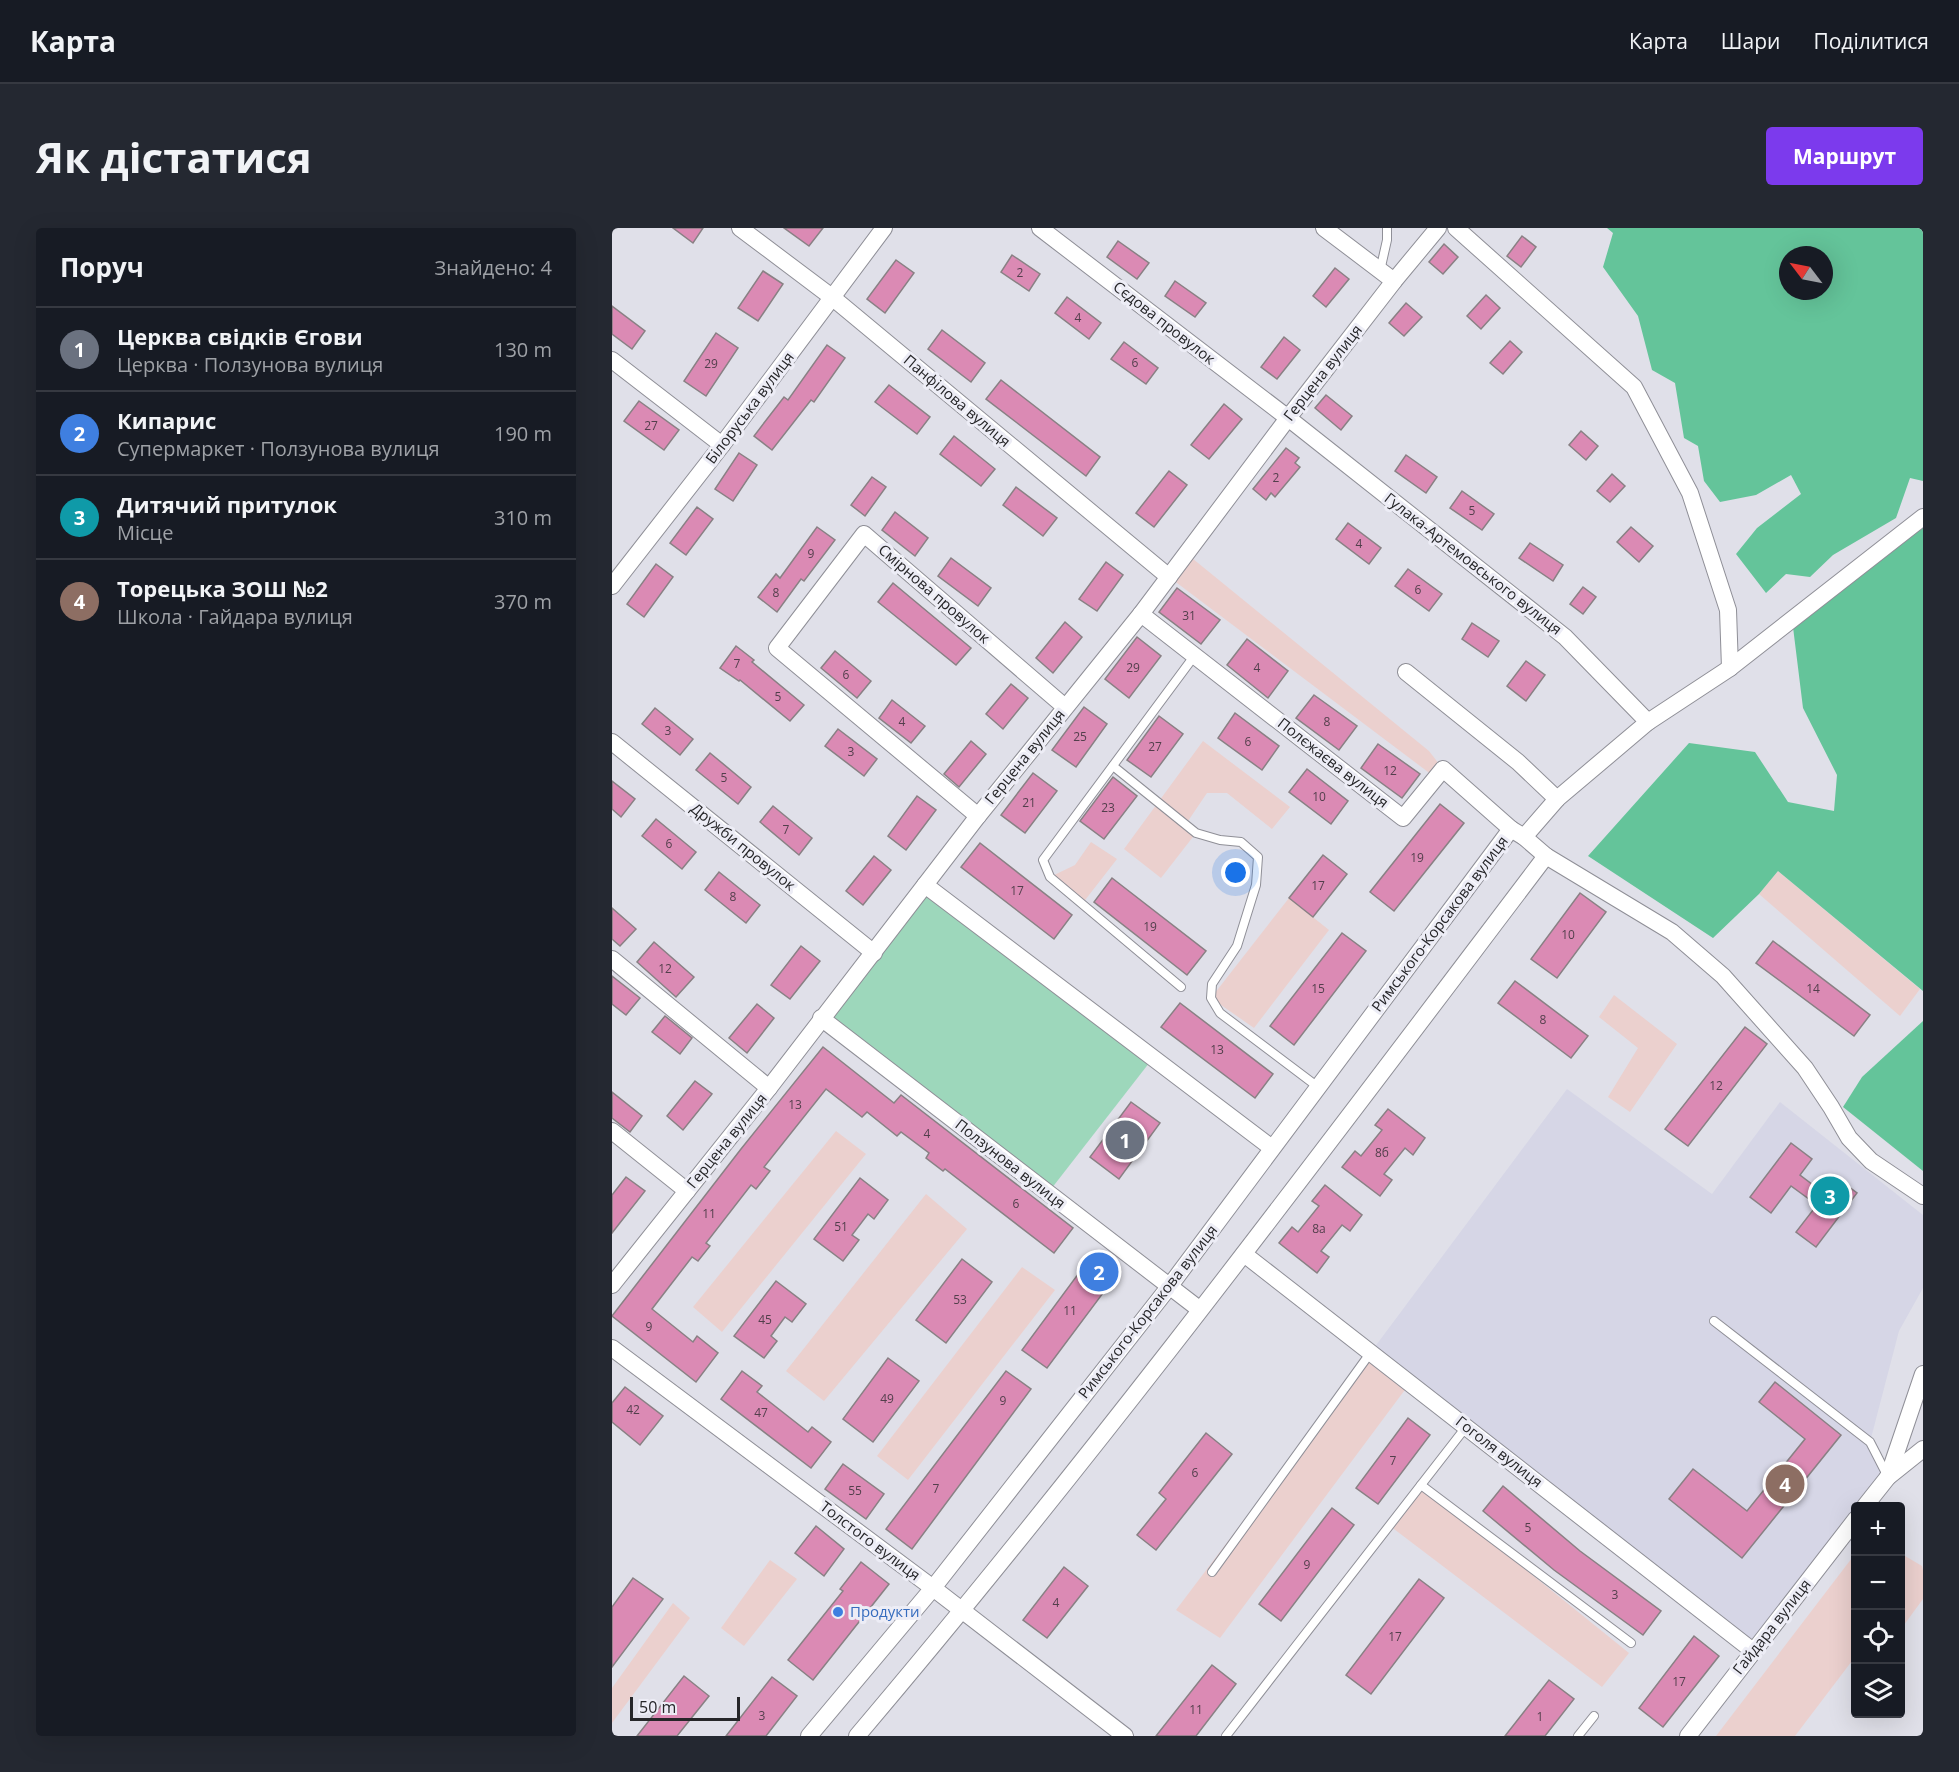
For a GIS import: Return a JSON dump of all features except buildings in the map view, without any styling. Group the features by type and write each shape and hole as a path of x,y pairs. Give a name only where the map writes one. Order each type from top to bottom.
{"street":[{"name":"Панфілова вулиця","path":"741,228 833,298 1169,577"},
{"name":"Білоруська вулиця","path":"615,574 722,446 884,228"},
{"name":"Сєдова провулок","path":"1040,228 1288,418"},
{"path":"1324,228 1387,276"},
{"name":"Герцена вулиця","path":"612,1285 769,1088 978,816 1141,614 1288,418 1387,276 1438,228"},
{"path":"1456,228 1634,387 1690,493 1728,610 1730,668"},
{"path":"612,360 722,446"},
{"name":"Гулака-Артемовського вулиця","path":"1288,418 1565,637 1648,722"},
{"path":"1518,833 1648,722 1730,668 1923,517"},
{"name":"Смірнова провулок","path":"978,816 777,648 864,534 1065,706"},
{"name":"Полєжаєва вулиця","path":"1141,614 1403,818 1443,769 1518,833"},
{"path":"1406,672 1518,762 1557,799"},
{"name":"Дружби провулок","path":"612,742 874,952"},
{"name":"Римського-Корсакова вулиця","path":"809,1736 933,1588 1169,1287 1318,1087 1518,833 1546,856 1672,932 1723,976 1805,1068 1849,1138 1871,1161 1923,1196"},
{"path":"857,1736 963,1611 1244,1254 1546,856"},
{"path":"925,885 1272,1148"},
{"path":"612,960 769,1088"},
{"name":"Ползунова вулиця","path":"821,1018 1199,1309"},
{"path":"612,1131 687,1191"},
{"name":"Гоголя вулиця","path":"1244,1254 1753,1651"},
{"name":"Толстого вулиця","path":"612,1348 933,1588 1125,1736"},
{"path":"1888,1477 1923,1374"},
{"path":"1868,1502 1888,1477 1923,1449"},
{"name":"Гайдара вулиця","path":"1688,1736 1851,1525"}],"lane":[{"path":"1387,228 1387,276"},
{"path":"1181,987 1050,877 1043,860 1195,655"},
{"path":"1113,766 1196,832 1220,840 1241,842 1258,857 1256,885 1237,946 1212,984 1211,998 1220,1013 1318,1087"},
{"path":"1714,1321 1870,1442 1888,1477"},
{"path":"1212,1572 1371,1352"},
{"path":"1226,1736 1466,1427"},
{"path":"1421,1485 1631,1643"},
{"path":"1578,1736 1593,1716"}],"shaded area":[{"path":"1187,554 1429,751 1443,769 1436,778 1169,577"},
{"path":"1203,741 1290,807 1272,829 1227,793 1207,793 1186,824 1196,833 1161,878 1124,849"},
{"path":"1091,842 1117,859 1082,904 1050,877 1075,865"},
{"path":"1778,871 1920,989 1900,1016 1759,894"},
{"path":"1289,898 1329,930 1254,1028 1211,998"},
{"path":"1614,995 1677,1044 1630,1112 1608,1097 1638,1048 1599,1017"},
{"path":"1567,1089 1712,1194 1780,1102 1923,1215 1923,1288 1899,1331 1870,1442 1888,1477 1868,1502 1851,1502 1851,1524 1753,1651 1371,1352"},
{"path":"836,1131 866,1154 722,1332 693,1307"},
{"path":"926,1194 967,1229 824,1401 786,1371"},
{"path":"1022,1267 1055,1290 908,1480 877,1456"},
{"path":"1371,1352 1410,1383 1220,1638 1176,1610"},
{"path":"1421,1485 1629,1653 1602,1687 1390,1526"},
{"path":"1905,1556 1922,1566 1923,1599 1905,1624"},
{"path":"1851,1559 1851,1662 1795,1736 1716,1736"},
{"path":"770,1560 797,1579 744,1646 721,1628"},
{"path":"673,1603 690,1618 612,1723 612,1688"}],"green space":[{"path":"1607,228 1923,228 1923,481 1910,478 1896,518 1833,555 1810,577 1786,574 1766,593 1736,554 1757,528 1801,494 1791,475 1756,495 1720,502 1704,481 1698,446 1684,438 1675,383 1652,370 1638,316 1603,267 1613,233"},
{"path":"1923,517 1923,991 1778,871 1759,894 1713,938 1588,856 1689,743 1755,752 1788,802 1834,811 1837,775 1803,708 1792,619"},
{"path":"925,885 1153,1058 1048,1193 821,1018"},
{"path":"1923,1021 1923,1171 1843,1107 1862,1077"}],"place":[{"name":"Церква свідків Єгови","path":"1125,1140"},
{"name":"Дитячий притулок","path":"1830,1196"},
{"name":"Кипарис","path":"1099,1272"},
{"name":"Торецька ЗОШ №2","path":"1785,1484"},
{"name":"Продукти","path":"838,1612"}]}
